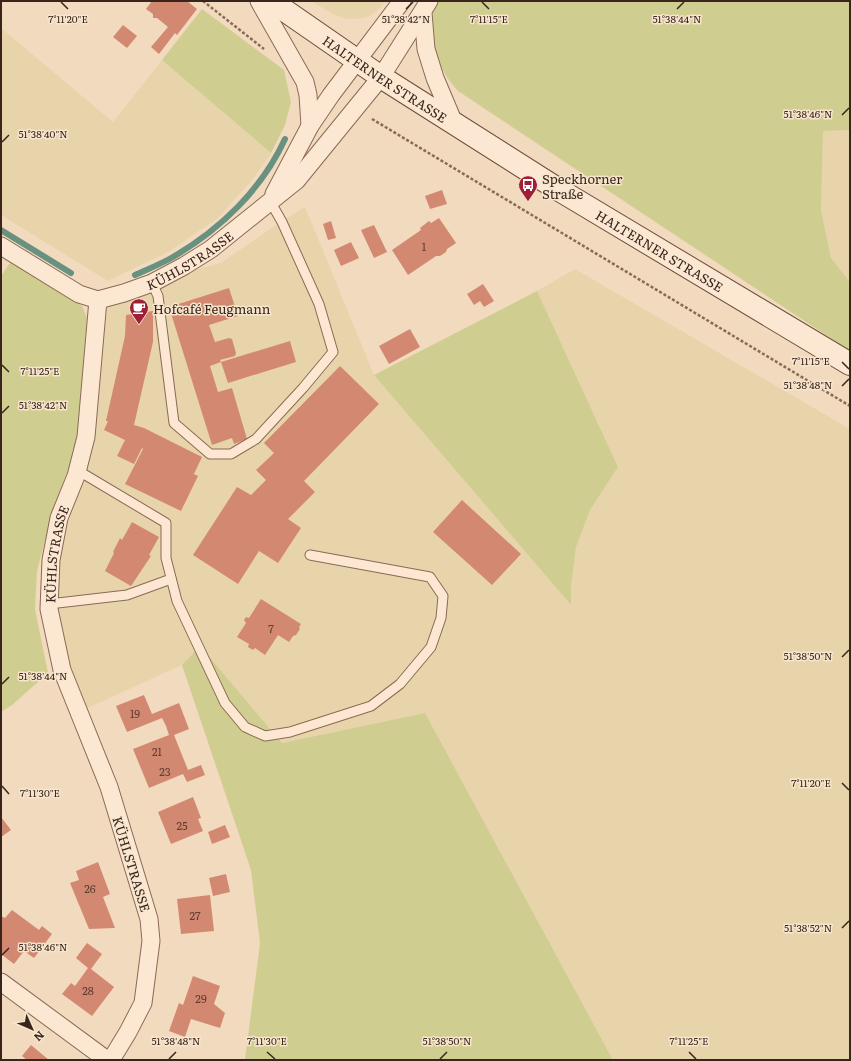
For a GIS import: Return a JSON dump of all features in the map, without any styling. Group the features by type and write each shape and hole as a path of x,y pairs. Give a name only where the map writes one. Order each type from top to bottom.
{"main road":[{"name":"HALTERNER STRASSE","path":"271,1 381,77 591,209 850,364"}],"street":[{"path":"259,1 305,82 308,95 310,126"},
{"path":"356,60 402,1"},
{"path":"381,77 426,7"},
{"path":"426,7 426,49 435,78 454,123"},
{"name":"KÜHLSTRASSE","path":"270,202 310,126 356,60"},
{"name":"KÜHLSTRASSE","path":"111,1060 143,1003 152,941 149,919 109,787 62,670 49,609 51,560 59,518 76,476 86,437 98,300 152,283 184,266 211,249 297,180 381,77"},
{"path":"1,246 79,294 98,300"},
{"path":"1,982 107,1060"}],"lane":[{"path":"152,283 158,296 174,423 210,454 231,454 256,439 303,388 333,352 319,304 282,222 270,202"},
{"path":"77,470 166,523 166,558 177,601 225,703 245,727 265,736 290,732 371,706 400,684 431,647 441,618 443,596 430,577 310,555"},
{"path":"50,604 127,595 171,579"}],"path":[{"path":"203,1 268,53"},
{"path":"355,109 850,406"}],"shaded area":[{"path":"312,1 386,1 376,12 365,18 348,19 332,14"},
{"path":"437,1 850,1 850,130 823,131 821,210 831,258 850,282 850,351 458,91 443,71 434,49 431,25"},
{"path":"202,9 284,70 291,102 285,125 271,153 162,60"},
{"path":"1,28 113,122 162,60 271,153 254,178 218,218 168,252 108,281 1,215"},
{"path":"850,130 850,282 831,258 821,210 823,131"},
{"path":"305,207 374,375 571,605 571,586 576,547 590,510 618,467 537,291 575,269 850,429 850,1060 613,1060 425,713 282,743 200,646 182,665 83,710 67,671 54,612 56,564 103,304 186,272 221,263"},
{"path":"12,260 82,306 87,318 76,449 53,509 37,571 35,609 48,673 12,705 1,712 1,276"},
{"path":"537,291 618,467 590,510 576,547 571,586 571,605 374,375"},
{"path":"200,646 282,743 425,713 613,1060 245,1060 260,943 251,870 182,665"}],"building":[{"path":"152,1 187,1 197,9 177,35 175,33 159,54 151,47 168,27 157,18 153,18 153,14 146,9"},
{"path":"123,25 137,36 127,48 113,37"},
{"path":"442,190 447,204 430,209 425,196"},
{"path":"439,218 456,243 440,256 436,256 408,275 392,250 421,230 420,228 429,221 431,223"},
{"path":"331,221 336,238 328,240 323,224"},
{"path":"374,225 387,252 374,258 361,230"},
{"path":"351,242 359,258 341,266 334,250"},
{"path":"483,284 494,301 484,307 480,301 474,305 467,294"},
{"path":"229,288 238,316 209,325 215,342 229,338 232,339 236,353 235,356 220,360 221,362 210,366 218,392 232,388 247,439 234,444 232,438 212,445 169,307"},
{"path":"153,311 153,342 134,425 144,428 202,457 194,474 187,471 198,476 181,511 125,484 143,449 142,448 134,464 117,456 125,440 104,430 108,421 106,421 125,336 126,315"},
{"path":"410,329 420,347 389,364 379,346"},
{"path":"290,341 296,362 228,383 221,362"},
{"path":"340,366 379,404 304,481 315,492 288,519 301,528 278,563 259,551 238,584 193,555 237,487 251,495 266,480 256,470 274,453 264,443"},
{"path":"462,500 521,554 492,585 433,532"},
{"path":"132,522 159,537 149,555 151,556 131,586 105,571 120,538 122,540"},
{"path":"261,599 301,624 296,635 293,636 289,642 278,635 265,655 255,648 253,650 248,647 249,644 237,637 246,623 244,620 246,617 249,618"},
{"path":"144,695 152,714 179,703 189,729 174,735 188,770 201,765 205,775 187,782 183,774 149,788 133,749 169,735 166,726 162,718 127,732 116,706"},
{"path":"193,797 201,818 198,819 203,831 171,844 158,812"},
{"path":"1,817 11,830 1,837"},
{"path":"225,825 230,837 212,844 208,832"},
{"path":"98,862 110,894 103,897 115,928 89,929 70,883 79,880 76,871"},
{"path":"226,874 230,892 213,896 209,878"},
{"path":"210,895 214,931 181,934 177,899"},
{"path":"12,910 39,930 42,926 52,934 34,958 24,951 14,964 1,954 1,916 5,918"},
{"path":"87,943 102,954 91,969 114,987 92,1016 62,994 71,983 75,986 88,968 76,958"},
{"path":"193,976 220,986 214,1004 225,1013 220,1028 191,1019 185,1037 169,1031 179,1003 183,1005"},
{"path":"31,1045 49,1060 27,1060 22,1056"}],"waterway":[{"path":"135,275 173,257 191,246 223,221 265,175 285,139"},
{"path":"1,230 71,273"}],"place":[{"name":"Speckhorner Straße","path":"528,202"},
{"name":"Hofcafé Feugmann","path":"139,325"}]}
